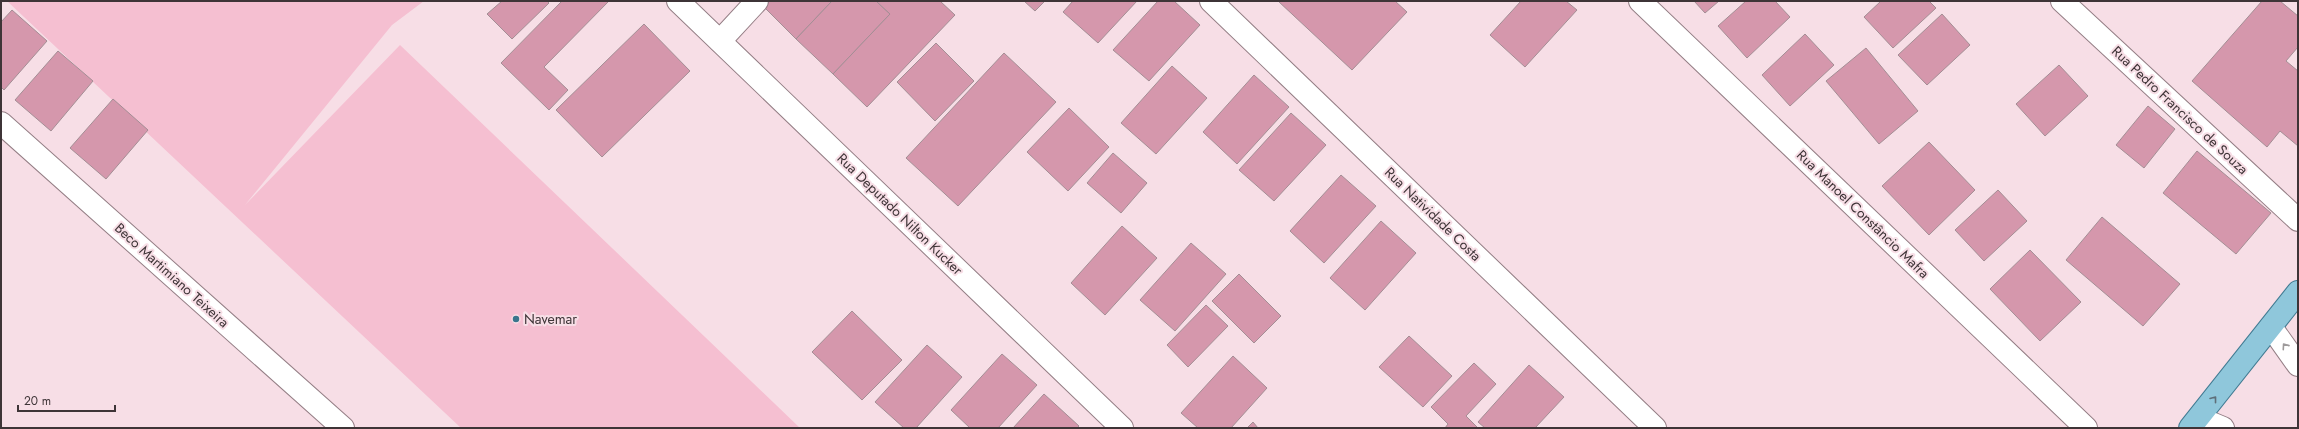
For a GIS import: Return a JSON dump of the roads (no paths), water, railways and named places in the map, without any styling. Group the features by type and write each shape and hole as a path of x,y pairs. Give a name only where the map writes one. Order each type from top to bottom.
{"main road":[{"path":"2194,423 2298,292"}],"street":[{"name":"Rua Deputado Nilton Kucker","path":"678,1 1122,428"},
{"path":"720,41 757,1"},
{"name":"Rua Natividade Costa","path":"1211,1 1655,428"},
{"name":"Rua Manoel Constâncio Mafra","path":"1640,1 2086,428"},
{"name":"Rua Pedro Francisco de Souza","path":"2062,1 2298,220"},
{"name":"Beco Martimiano Teixeira","path":"1,123 343,428"},
{"path":"2271,327 2298,365"},
{"path":"2194,423 2223,428"}],"place":[{"name":"Navemar","path":"516,319"}]}
